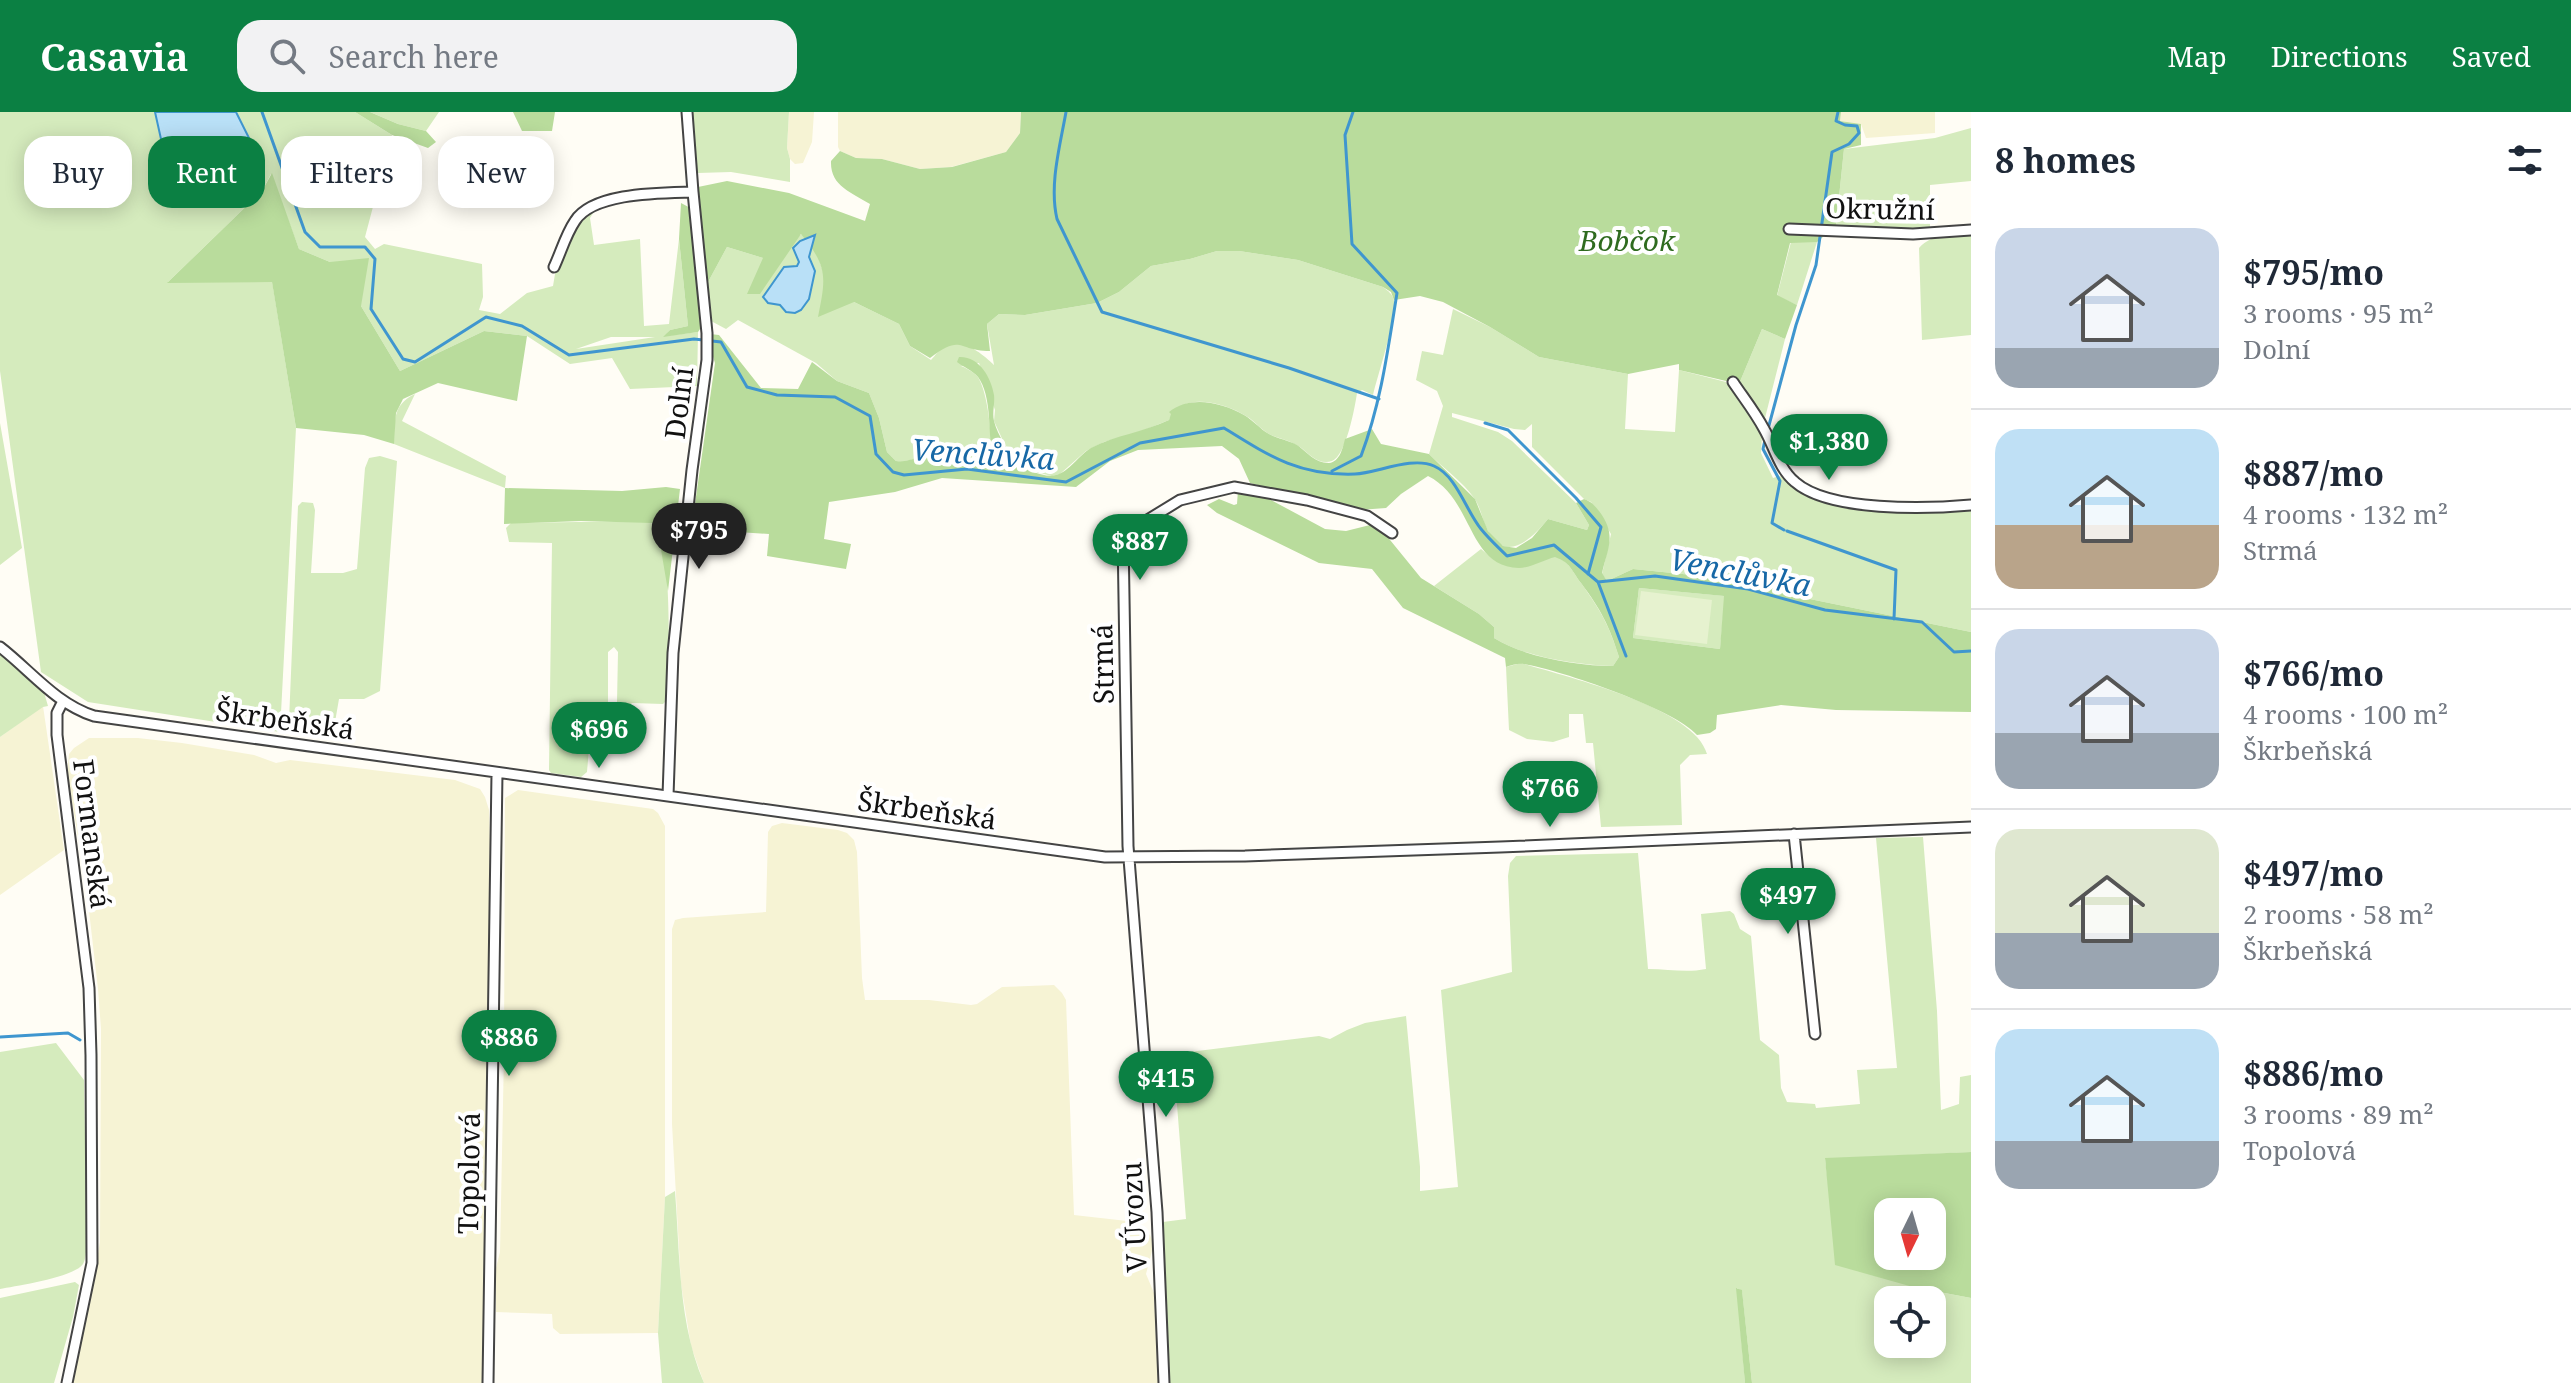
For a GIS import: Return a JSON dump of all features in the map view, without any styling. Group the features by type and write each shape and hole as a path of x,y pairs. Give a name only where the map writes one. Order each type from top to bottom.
{"street":[{"name":"Dolní","path":"668,796 673,653 692,470 706,377 707,346 687,112"},
{"path":"554,267 575,220 594,205 654,193 693,192"},
{"name":"Okružní","path":"1789,229 1913,234 1971,230"},
{"path":"1733,382 1763,427 1782,467 1795,483 1816,495 1833,500 1913,509 1971,505"},
{"name":"Strmá","path":"1129,858 1123,535 1180,500 1234,487 1307,500 1367,516 1392,533"},
{"path":"0,647 63,701"},
{"name":"Škrbeňská","path":"63,701 79,711 111,719 1105,857 1500,847 1971,827"},
{"name":"Formanská","path":"63,701 57,713 57,735 89,988 91,1055 92,1263 67,1383"},
{"name":"Topolová","path":"488,1383 497,773"},
{"path":"1794,834 1815,1034"},
{"name":"V Úvozu","path":"1129,858 1157,1212 1164,1383"}],"shaded area":[{"path":"789,112 814,112 812,142 803,163 795,164 790,159 787,148"},
{"path":"838,112 1021,112 1020,133 1006,152 951,167 920,169 882,159 856,158 840,151"},
{"path":"1841,112 1935,112 1935,133 1866,138 1861,124 1840,121"},
{"path":"43,706 64,850 0,895 0,737"},
{"path":"89,738 138,738 182,743 254,755 276,763 290,760 455,780 480,789 485,797 489,810 490,842 489,1141 482,1383 69,1383 90,1299 100,1242 101,1029 85,876 67,774 69,754"},
{"path":"518,790 653,809 665,826 665,1197 658,1333 560,1334 553,1328 552,1314 496,1312 504,1054 505,798"},
{"path":"782,823 838,830 854,840 865,1000 929,1000 971,1005 1002,987 1054,985 1062,993 1066,1000 1074,1215 1127,1221 1150,1235 1152,1251 1146,1274 1154,1293 1158,1383 704,1383 691,1346 681,1284 672,1124 672,929 675,920 683,918 766,912 768,832 772,826"}],"green space":[{"path":"0,112 355,112 392,136 281,136 281,201 271,174 265,185 265,136 148,136 148,208 244,208 168,282 272,281 296,428 280,732 88,702 41,672 0,371"},
{"path":"355,112 370,112 426,131 436,142 428,148 422,146 422,136 392,135"},
{"path":"370,112 439,112 426,131"},
{"path":"513,112 555,112 552,131 522,131"},
{"path":"692,112 789,112 787,148 790,182 731,172 698,173 693,165"},
{"name":"Bobčok","path":"1021,112 1841,112 1840,121 1861,124 1861,145 1844,149 1836,226 1817,242 1790,243 1777,295 1797,305 1785,339 1762,329 1739,384 1679,370 1679,364 1628,374 1539,357 1443,302 1420,296 1394,300 1391,292 1383,287 1298,260 1239,251 1217,251 1151,266 1119,292 1097,303 1025,315 999,314 987,324 990,351 955,345 930,358 910,346 899,324 854,302 818,317 823,273 816,255 801,234 760,294 747,294 763,258 727,247 707,284 698,332 663,337 670,330 688,326 679,239 681,203 696,211 698,187 727,181 789,193 865,221 870,204 843,187 834,177 831,161 840,151 856,158 882,159 920,169 952,167 1006,152 1020,133"},
{"path":"1971,128 1971,181 1930,185 1930,230 1836,226 1844,149 1935,138"},
{"path":"272,173 281,198 281,208 284,208 299,249 330,262 369,258 361,306 400,371 484,331 527,336 517,401 438,383 403,399 396,413 394,444 364,435 296,428 272,282 167,283 244,208 265,208 265,186"},
{"path":"284,208 373,208 365,237 375,249 384,244 482,264 483,297 479,310 500,314 527,293 553,286 555,274 579,223 595,210 590,218 594,245 640,239 644,326 669,324 679,239 688,326 670,330 665,336 698,332 697,386 630,389 612,358 570,364 527,336 484,331 400,371 330,262 299,249","holes":["611,337 655,337 576,349"]},
{"path":"1971,233 1971,335 1922,340 1919,248 1936,237"},
{"path":"802,234 818,256 826,281 854,302 899,324 910,346 931,360 945,345 958,343 978,352 994,365 987,324 999,314 1025,315 1097,303 1119,292 1151,266 1217,251 1239,251 1298,260 1383,287 1393,296 1394,311 1373,395 1362,390 1357,393 1346,441 1332,461 1318,460 1297,445 1268,433 1237,411 1216,404 1193,402 1175,411 1169,420 1086,451 1060,474 1052,476 1031,471 1019,466 1004,443 994,421 995,410 979,363 961,366 977,376 984,393 990,433 988,464 946,453 896,461 887,452 869,393 837,381 816,363 738,320 726,329 711,321 707,284 727,247 763,258"},
{"path":"1791,242 1817,242 1797,305 1777,296"},
{"path":"1453,309 1539,357 1628,374 1625,429 1675,432 1679,370 1726,382 1762,435 1761,453 1773,478 1780,476 1799,492 1814,499 1857,507 1933,511 1971,509 1971,632 1800,597 1738,573 1702,576 1633,569 1607,581 1602,574 1611,534 1591,502 1584,499 1532,447 1532,424 1525,430 1514,429 1452,413 1452,417 1498,432 1512,441 1576,503 1589,525 1587,530 1548,519 1517,546 1501,545 1486,527 1478,505 1469,492 1429,454 1443,406 1437,391 1416,380 1422,351 1443,355"},
{"path":"1762,329 1785,339 1765,418 1739,384"},
{"path":"710,334 719,335 761,388 798,389 812,362 837,381 869,393 887,452 896,461 946,453 984,465 991,461 986,394 978,377 957,362 959,357 972,360 987,375 994,395 993,418 996,427 1019,466 1047,475 1056,475 1065,470 1091,448 1169,420 1169,412 1186,403 1206,402 1235,410 1269,434 1297,445 1324,463 1336,460 1345,439 1372,429 1381,444 1429,454 1475,499 1488,531 1503,546 1516,548 1532,538 1548,519 1587,530 1589,525 1576,503 1584,499 1596,507 1608,527 1610,541 1602,573 1607,581 1633,569 1702,576 1738,573 1800,597 1971,632 1971,712 1836,710 1781,705 1717,715 1716,729 1697,735 1666,714 1589,682 1524,664 1506,667 1505,658 1403,608 1372,569 1319,563 1217,513 1207,505 1219,499 1237,504 1238,490 1258,493 1325,529 1346,531 1370,525 1386,535 1421,578 1479,614 1494,627 1494,638 1506,645 1552,659 1613,666 1619,657 1608,627 1568,564 1555,557 1523,568 1502,565 1479,545 1454,500 1428,476 1386,508 1359,510 1250,483 1239,459 1222,446 1138,450 1110,461 1076,487 942,478 895,492 829,502 824,539 851,544 846,569 767,556 769,534 738,532 693,518 715,363","holes":["1639,588 1724,596 1720,649 1633,638"]},
{"path":"415,394 402,421 506,476 505,488 394,444 399,409"},
{"path":"0,423 22,548 0,565"},
{"path":"380,456 397,461 380,691 364,699 339,699 335,722 331,726 292,723 289,721 298,506 302,502 313,503 315,510 311,573 343,573 357,569 365,468 369,458"},
{"path":"666,487 680,489 668,591 658,532 652,523 581,521 504,524 505,488 622,491"},
{"path":"644,521 655,526 665,557 667,700 663,704 632,703 625,709 619,709 618,652 614,647 608,652 608,706 592,712 587,772 581,777 551,773 552,543 509,542 506,528 511,523"},
{"path":"1481,549 1508,565 1525,565 1555,556 1568,564 1608,627 1619,657 1613,666 1551,659 1506,645 1494,638 1494,627 1479,614 1434,586"},
{"path":"1639,588 1725,596 1720,649 1633,638"},
{"path":"1641,591 1712,600 1707,644 1635,635"},
{"path":"0,654 43,689 48,706 0,737"},
{"path":"1521,663 1626,696 1679,722 1697,737 1707,754 1690,755 1680,765 1682,825 1601,827 1593,743 1586,743 1583,714 1569,714 1569,737 1553,742 1527,739 1509,730 1506,667"},
{"path":"1923,837 1937,1011 1941,1110 1959,1104 1960,1077 1971,1075 1971,1152 1825,1159 1828,1183 1874,1239 1874,1270 1899,1270 1912,1286 1874,1286 1874,1358 1946,1358 1946,1293 1971,1298 1971,1383 1752,1383 1742,1291 1737,1288 1745,1383 1170,1383 1163,1222 1186,1219 1173,1054 1319,1036 1330,1039 1365,1023 1406,1016 1420,1191 1458,1187 1441,990 1512,972 1508,876 1510,863 1516,856 1638,853 1648,969 1706,969 1701,914 1730,911 1734,914 1740,929 1751,936 1760,1040 1779,1055 1781,1088 1787,1102 1815,1104 1816,1108 1860,1104 1857,1070 1897,1068 1876,838"},
{"path":"56,1043 84,1080 85,1260 78,1269 69,1273 0,1289 0,1052"},
{"path":"1971,1152 1971,1298 1946,1293 1946,1286 1909,1286 1835,1265 1825,1158"},
{"path":"675,1191 685,1313 695,1360 704,1383 662,1383 658,1333 665,1197"},
{"path":"75,1282 79,1285 73,1317 54,1383 0,1383 0,1298"},
{"path":"1736,1288 1742,1290 1752,1383 1745,1383"}],"water":[{"path":"155,112 236,112 248,136 160,136"},
{"path":"815,235 809,257 815,271 809,299 795,313 768,303 763,297 784,267 797,266 799,262 793,248 800,241"}],"waterway":[{"name":"Venclůvka","path":"262,112 305,232 320,247 365,247 375,259 371,309 403,359 415,362 486,317 522,326 569,355 694,339 721,342 747,387 777,395 835,397 870,416 876,454 893,472 904,475 967,469 1066,482 1140,443 1224,428 1270,455 1317,472 1355,474 1425,463 1449,478 1481,529 1507,556 1554,545 1598,582 1655,576 1748,589 1825,610 1922,622 1954,652 1971,651"},
{"path":"1066,112 1055,179 1057,219 1102,312 1289,368 1379,399"},
{"path":"1332,471 1361,456 1379,396 1397,293 1352,244 1345,135 1353,112"},
{"name":"Bobčok","path":"1768,429 1816,265 1832,152 1849,144 1859,133 1857,126 1836,121 1838,112"},
{"path":"1485,423 1508,430 1601,527 1588,574"},
{"name":"Bobčok","path":"1765,440 1763,449 1780,481 1772,523 1784,530"},
{"name":"Bobčok","path":"1787,531 1896,570 1894,619"},
{"path":"1598,582 1626,656"},
{"path":"0,1037 68,1033 80,1040"}]}
